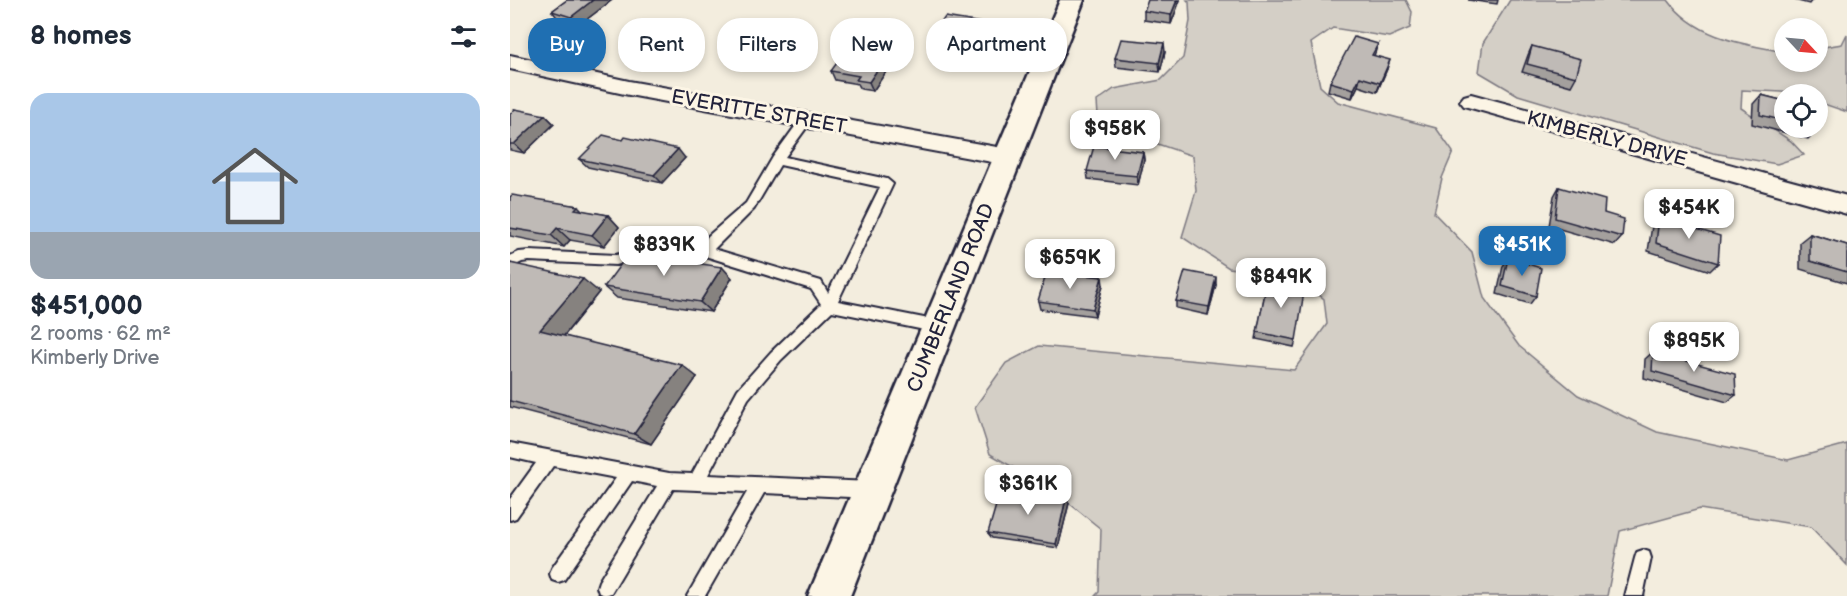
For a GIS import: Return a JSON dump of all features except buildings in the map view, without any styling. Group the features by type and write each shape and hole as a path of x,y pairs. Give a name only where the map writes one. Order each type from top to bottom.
{"main road":[{"name":"CUMBERLAND ROAD","path":"830,596 1072,0"}],"street":[{"name":"EVERITTE STREET","path":"510,62 629,88 1008,157"},
{"name":"KIMBERLY DRIVE","path":"1471,101 1847,205"}],"lane":[{"path":"705,251 713,240 750,206 777,159 806,120"},
{"path":"696,483 743,394 776,356 829,305 887,184 777,159"},
{"path":"510,263 519,257 529,256 615,260 668,245 705,251 816,285 829,305 939,327"},
{"path":"510,450 669,481 873,490"},
{"path":"510,512 549,458"},
{"path":"558,573 628,474"},
{"path":"605,587 669,481"},
{"path":"696,596 760,485"},
{"path":"1634,596 1644,558"}],"shaded area":[{"path":"1187,0 1406,0 1412,12 1410,28 1389,37 1333,28 1311,43 1320,86 1338,102 1436,128 1453,152 1442,178 1434,213 1472,252 1484,298 1519,346 1578,395 1657,432 1788,460 1847,444 1847,565 1811,527 1700,509 1620,531 1607,596 1095,596 1099,592 1101,529 1054,491 990,454 975,407 1006,363 1039,346 1294,370 1327,324 1324,299 1296,277 1229,268 1182,237 1196,191 1193,156 1134,136 1098,116 1097,101 1114,89 1161,80 1183,58 1190,21"},
{"path":"1510,0 1668,0 1679,13 1706,31 1736,42 1774,50 1774,72 1828,72 1828,46 1842,44 1847,34 1847,112 1828,105 1828,84 1774,84 1774,92 1742,90 1741,108 1774,130 1774,138 1786,138 1804,155 1777,164 1713,153 1518,95 1479,72 1483,43"}]}
